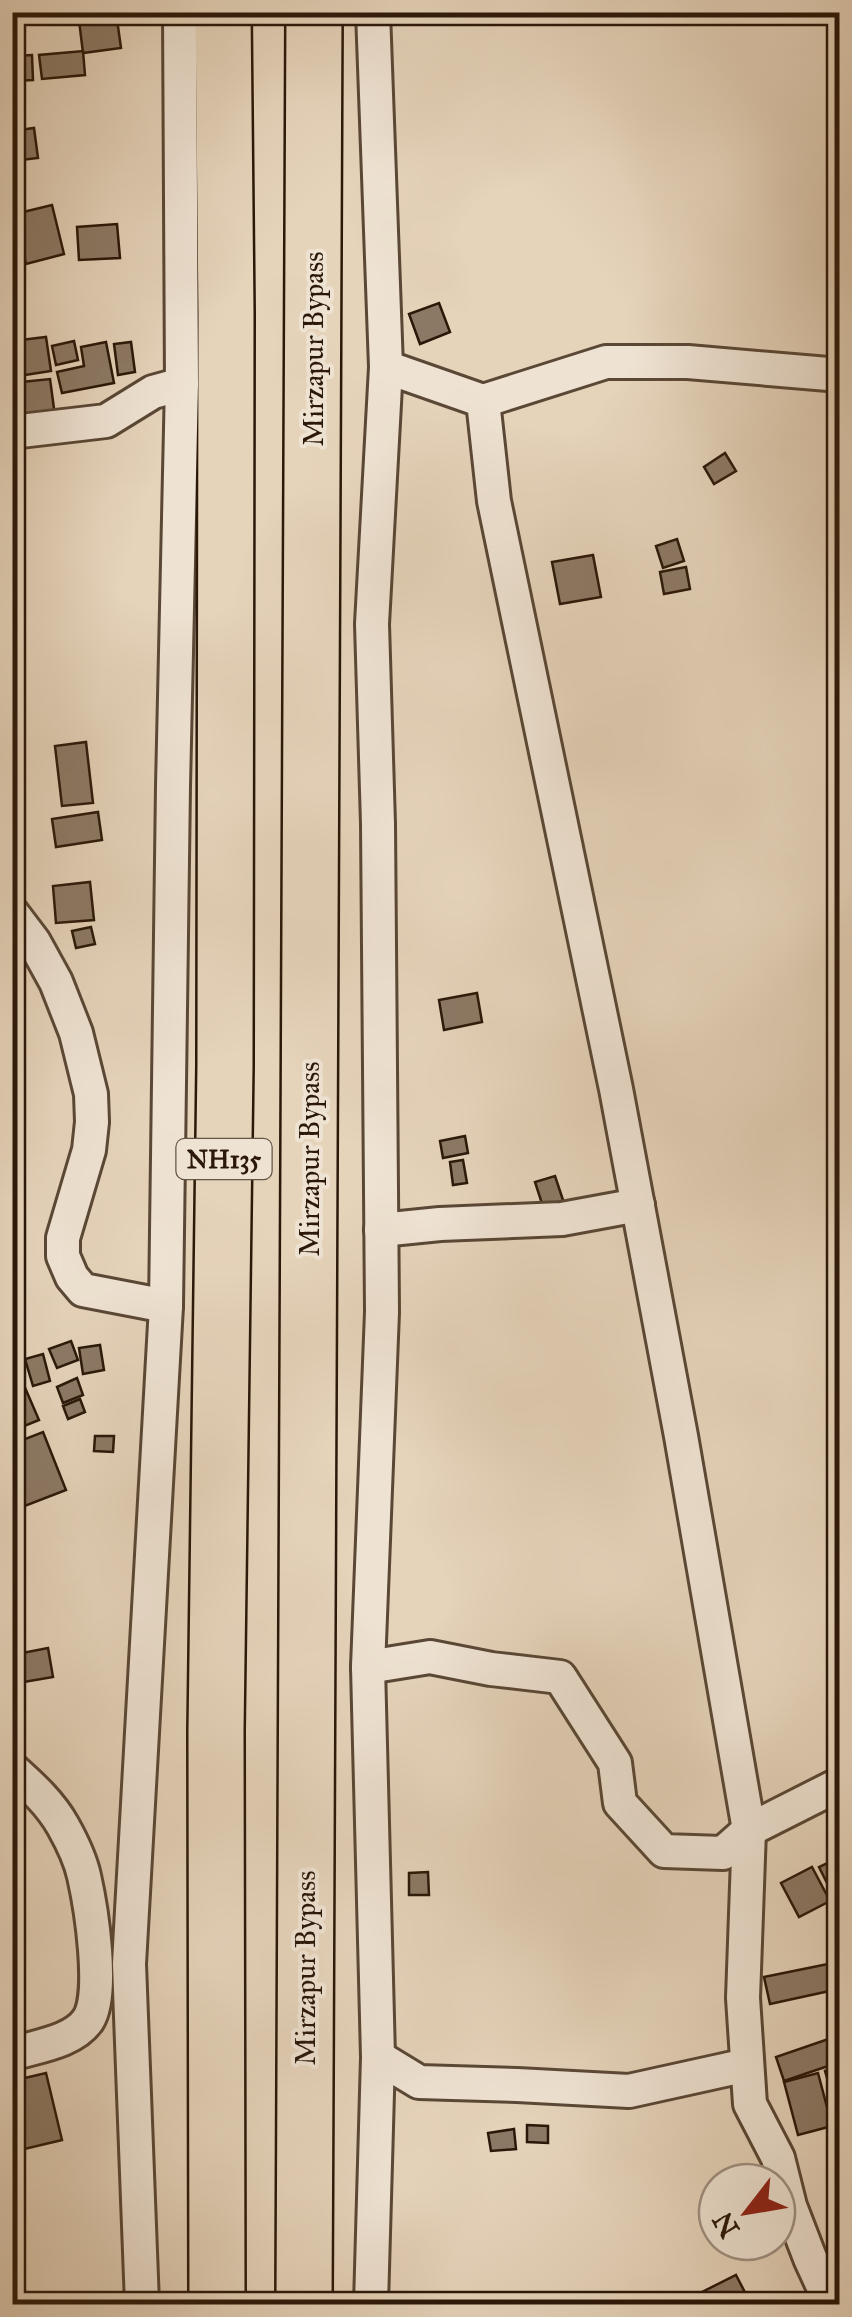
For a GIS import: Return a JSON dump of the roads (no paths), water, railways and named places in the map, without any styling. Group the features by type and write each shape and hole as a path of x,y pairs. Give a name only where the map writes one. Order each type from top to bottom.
{"highway":[{"name":"NH135","path":"217,2304 216,1731 225,1065 223,12"},
{"name":"Mirzapur Bypass","path":"304,2304 314,12"}],"street":[{"path":"142,2304 130,1964 166,1306 182,384 180,12"},
{"path":"370,2304 378,2057 368,1667 382,1312 378,824 372,624 386,367 373,12"},
{"path":"386,367 483,401 606,362 688,362 840,375"},
{"path":"12,432 106,421 153,392 182,384"},
{"path":"483,401 494,501 616,1090 749,1830 743,1998 750,2104 778,2158 790,2206 832,2304"},
{"path":"12,913 56,982 76,1033 91,1094 90,1150 63,1238 63,1256 83,1290 166,1306"},
{"path":"381,1230 562,1219 638,1205"},
{"path":"368,1667 430,1657 560,1678 615,1763 620,1803 664,1851 724,1853 749,1830 840,1784"},
{"path":"12,1769 46,1800 75,1849 84,1875 98,1986 88,2020 78,2029 66,2037 12,2054"},
{"path":"378,2057 419,2082 629,2091 747,2065"}]}
